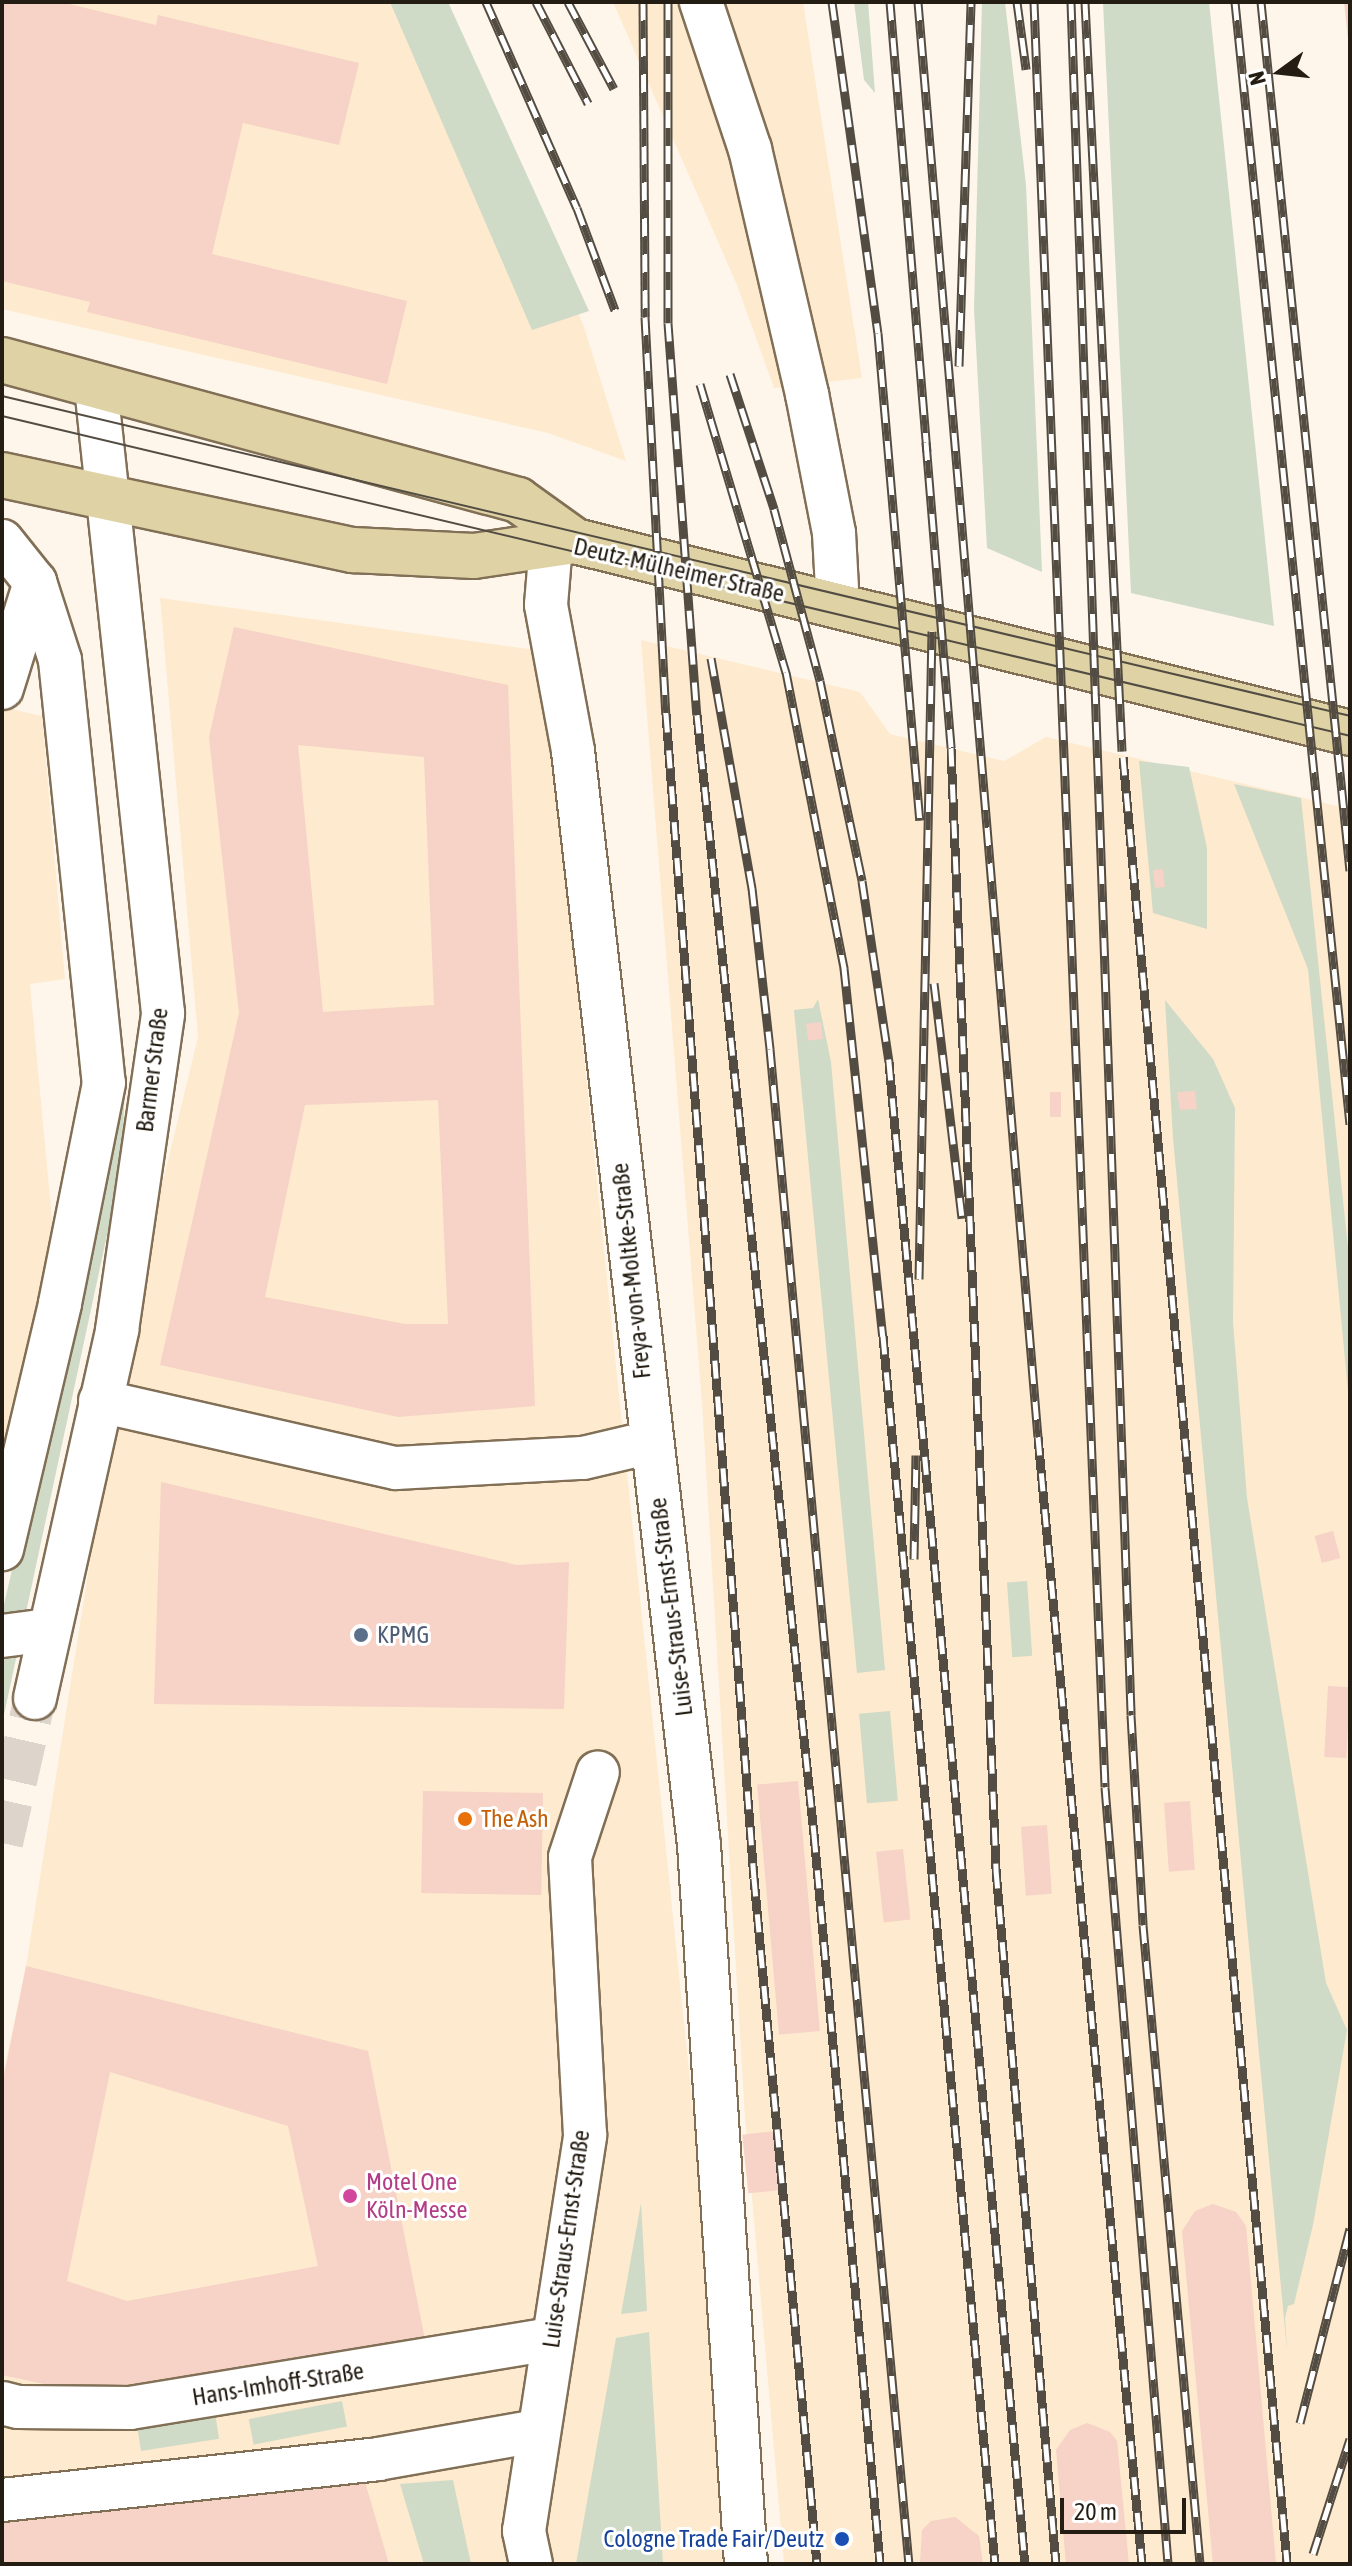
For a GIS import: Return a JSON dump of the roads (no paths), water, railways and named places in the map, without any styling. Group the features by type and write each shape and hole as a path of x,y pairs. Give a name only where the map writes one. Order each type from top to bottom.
{"main road":[{"path":"2,360 518,500 563,543"},
{"name":"Deutz-Mülheimer Straße","path":"2,475 353,550 474,556 563,543 1350,733"}],"street":[{"path":"701,2 750,149 807,394 834,533 838,607"},
{"name":"Barmer Straße","path":"35,1698 117,1330 163,1013 96,387"},
{"path":"2,541 35,582 60,660 104,1083 60,1304 2,1549"},
{"name":"Freya-von-Moltke-Straße","path":"563,543 546,605 573,751 651,1442"},
{"path":"2,688 9,647 35,582"},
{"path":"100,1401 396,1468 583,1458 651,1442"},
{"name":"Luise-Straus-Ernst-Straße","path":"651,1442 691,1771 746,2564"},
{"path":"2,1636 48,1630"},
{"name":"Luise-Straus-Ernst-Straße","path":"531,2564 524,2531 585,2135 570,1857 598,1772"},
{"name":"Hans-Imhoff-Straße","path":"2,2403 18,2407 130,2408 552,2339"},
{"path":"2,2500 378,2459 537,2431"}],"tunnel":[{"path":"2,1843 35,1698"}],"tram line":[{"path":"2,396 1350,716"},
{"path":"2,416 1350,736"}],"railway":[{"path":"486,2 577,208 615,310"},
{"path":"536,2 588,103"},
{"path":"568,2 614,89"},
{"path":"643,2 645,317 666,714 754,1878 817,2564"},
{"path":"668,2 668,323 697,715 814,1834 880,2564"},
{"path":"832,2 878,333 920,820"},
{"path":"890,2 927,451"},
{"path":"918,2 1038,1437 1142,2564"},
{"path":"959,366 971,2"},
{"path":"1017,2 1026,69"},
{"path":"1034,2 1105,1787 1168,2564"},
{"path":"1071,2 1131,1715 1143,1925 1200,2564"},
{"path":"1085,2 1122,751"},
{"path":"1235,2 1350,1124"},
{"path":"1261,2 1350,870"},
{"path":"730,374 774,509 820,681 862,881 889,1062 1025,2564"},
{"path":"700,384 786,672 844,968 883,1336 995,2564"},
{"path":"926,442 951,748 996,1870 1056,2564"},
{"path":"919,1279 932,631"},
{"path":"711,658 752,888 770,1049 909,2564"},
{"path":"1123,757 1287,2564"},
{"path":"934,983 962,1218"},
{"path":"914,1559 916,1455"},
{"path":"1300,2423 1350,2228"},
{"path":"1313,2554 1350,2439"}],"place":[{"name":"KPMG","path":"361,1635"},
{"name":"The Ash","path":"465,1819"},
{"name":"Motel One Köln-Messe","path":"350,2196"},
{"name":"Cologne Trade Fair/Deutz","path":"842,2539"}]}
